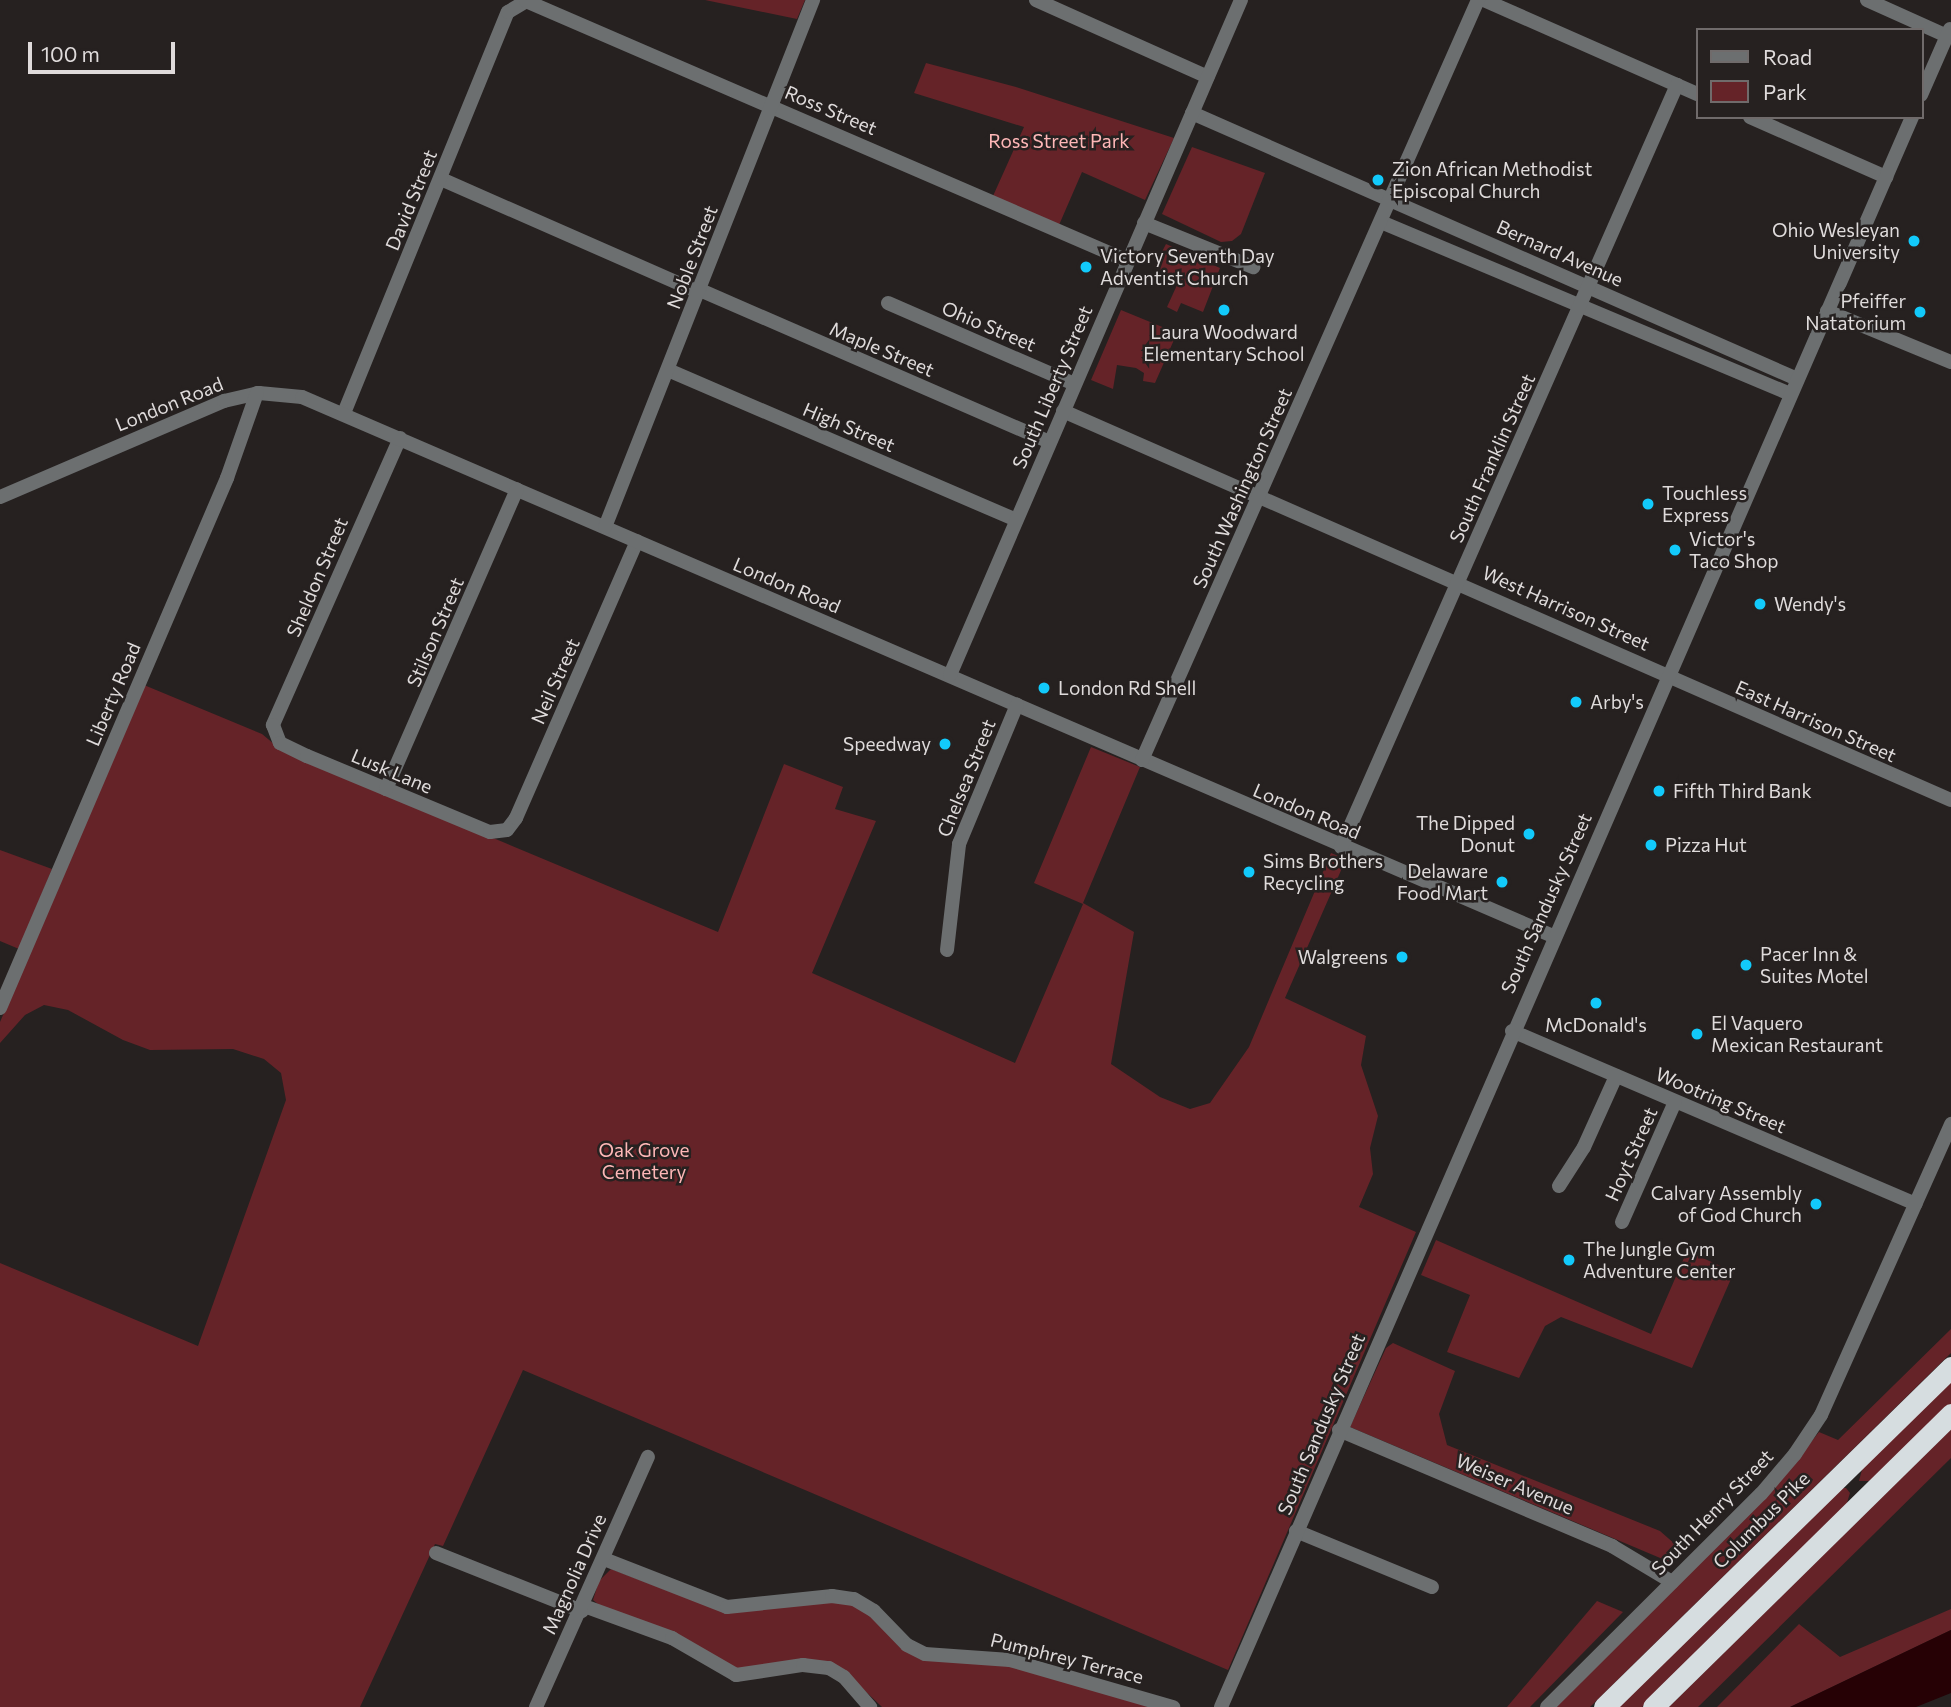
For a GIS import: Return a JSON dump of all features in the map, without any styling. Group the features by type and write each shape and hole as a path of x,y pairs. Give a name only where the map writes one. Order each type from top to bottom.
{"highway":[{"name":"Columbus Pike","path":"1604,1707 1951,1367"},
{"path":"1653,1707 1951,1414"}],"street":[{"name":"Noble Street","path":"605,527 813,0"},
{"path":"1036,0 1208,77"},
{"name":"South Liberty Street","path":"950,675 1241,0"},
{"name":"South Washington Street","path":"1142,760 1478,0"},
{"path":"1484,0 1696,94"},
{"path":"1867,0 1949,31 1923,90"},
{"name":"Ross Street","path":"517,4 538,4 1128,261"},
{"name":"David Street","path":"344,413 508,12 517,4"},
{"name":"South Franklin Street","path":"1341,847 1677,85"},
{"name":"Bernard Avenue","path":"1192,113 1797,379"},
{"path":"1755,119 1886,177"},
{"name":"South Sandusky Street","path":"1220,1707 1553,936 1911,119"},
{"name":"Maple Street","path":"440,179 1049,442"},
{"name":"Bernard Avenue","path":"1381,222 1790,394"},
{"path":"1144,223 1252,267"},
{"name":"Ohio Street","path":"888,303 1074,384"},
{"path":"1827,311 1951,362"},
{"name":"High Street","path":"668,370 1016,520"},
{"name":"London Road","path":"0,497 200,410 257,393 291,394 344,413 1341,847 1553,936"},
{"name":"Liberty Road","path":"0,1008 233,466 257,393"},
{"name":"West Harrison Street","path":"1063,411 1261,495 1667,675"},
{"name":"Sheldon Street","path":"274,734 275,720 400,438"},
{"name":"Stilson Street","path":"386,789 517,489"},
{"name":"Neil Street","path":"502,832 516,818 637,541"},
{"name":"East Harrison Street","path":"1667,675 1951,800"},
{"name":"Chelsea Street","path":"947,950 959,844 1017,705"},
{"name":"Lusk Lane","path":"274,734 280,743 386,789 491,832 502,832"},
{"name":"Wootring Street","path":"1512,1031 1916,1203"},
{"path":"1559,1186 1584,1147 1616,1076"},
{"name":"Hoyt Street","path":"1622,1222 1675,1102"},
{"name":"South Henry Street","path":"1547,1707 1761,1494 1810,1432 1951,1124"},
{"name":"Weiser Avenue","path":"1339,1430 1612,1546 1672,1582"},
{"name":"Magnolia Drive","path":"536,1707 583,1609 648,1457"},
{"path":"1296,1531 1432,1587"},
{"path":"436,1553 583,1609 672,1638 736,1675 803,1665 829,1668 844,1677 870,1707"},
{"name":"Pumphrey Terrace","path":"604,1559 727,1607 832,1596 854,1599 874,1611 907,1646 925,1654 1010,1660 1173,1707"}],"green space":[{"path":"705,0 805,0 797,19"},
{"name":"Ross Street Park","path":"926,63 1016,87 1174,138 1145,200 1082,172 1059,225 993,196 1024,127 914,93"},
{"path":"1192,147 1265,173 1241,234 1232,241 1221,242 1162,214"},
{"path":"1166,244 1220,268 1203,312 1181,303 1177,312 1167,307 1177,285 1167,280 1169,274 1154,267"},
{"path":"1121,310 1177,333 1155,383 1143,381 1144,373 1136,368 1117,365 1113,389 1091,380"},
{"name":"Oak Grove Cemetery","path":"144,685 262,734 280,749 718,932 784,764 843,787 835,809 876,821 812,973 1015,1063 1083,904 1034,883 1091,747 1140,767 1083,903 1134,932 1111,1064 1160,1097 1190,1109 1210,1103 1249,1047 1331,853 1346,859 1285,998 1366,1036 1361,1065 1378,1116 1370,1148 1373,1174 1359,1207 1416,1232 1228,1670 523,1370 443,1546 435,1544 360,1707 0,1707 0,1263 198,1346 286,1100 281,1073 264,1059 233,1049 150,1050 123,1040 68,1010 44,1005 25,1015 0,1043 0,1022"},
{"path":"0,850 52,869 19,949 0,941"},
{"path":"1436,1240 1651,1334 1687,1251 1734,1272 1692,1368 1561,1317 1545,1326 1519,1378 1447,1352 1470,1295 1421,1275"},
{"path":"1951,1329 1951,1353 1590,1707 1555,1707 1778,1484 1819,1432 1838,1440"},
{"path":"1393,1343 1455,1371 1439,1414 1447,1445 1660,1531 1684,1552 1672,1563 1350,1427 1386,1348"},
{"path":"1951,1378 1951,1404 1871,1481 1859,1481 1864,1462"},
{"path":"1951,1429 1951,1458 1875,1533 1698,1707 1669,1707"},
{"path":"1836,1488 1846,1488 1850,1493 1846,1506 1642,1707 1614,1707"},
{"path":"611,1569 695,1601 850,1601 871,1613 900,1647 985,1657 1165,1707 882,1707 842,1669 739,1671 604,1609 593,1600 599,1581"},
{"path":"1597,1601 1623,1612 1530,1707 1507,1707"},
{"path":"1951,1609 1951,1630 1790,1707 1717,1707 1799,1624 1840,1657"}],"shaded area":[{"path":"1951,1630 1951,1693 1916,1707 1790,1707"}],"place":[{"name":"Zion African Methodist Episcopal Church","path":"1378,180"},
{"name":"Ohio Wesleyan University","path":"1914,241"},
{"name":"Victory Seventh Day Adventist Church","path":"1086,267"},
{"name":"Laura Woodward Elementary School","path":"1224,310"},
{"name":"Pfeiffer Natatorium","path":"1920,312"},
{"name":"Touchless Express","path":"1648,504"},
{"name":"Victor's Taco Shop","path":"1675,550"},
{"name":"Wendy's","path":"1760,604"},
{"name":"London Rd Shell","path":"1044,688"},
{"name":"Arby's","path":"1576,702"},
{"name":"Speedway","path":"945,744"},
{"name":"Fifth Third Bank","path":"1659,791"},
{"name":"The Dipped Donut","path":"1529,834"},
{"name":"Pizza Hut","path":"1651,845"},
{"name":"Sims Brothers Recycling","path":"1249,872"},
{"name":"Delaware Food Mart","path":"1502,882"},
{"name":"Walgreens","path":"1402,957"},
{"name":"Pacer Inn & Suites Motel","path":"1746,965"},
{"name":"McDonald's","path":"1596,1003"},
{"name":"El Vaquero Mexican Restaurant","path":"1697,1034"},
{"name":"Calvary Assembly of God Church","path":"1816,1204"},
{"name":"The Jungle Gym Adventure Center","path":"1569,1260"}]}
